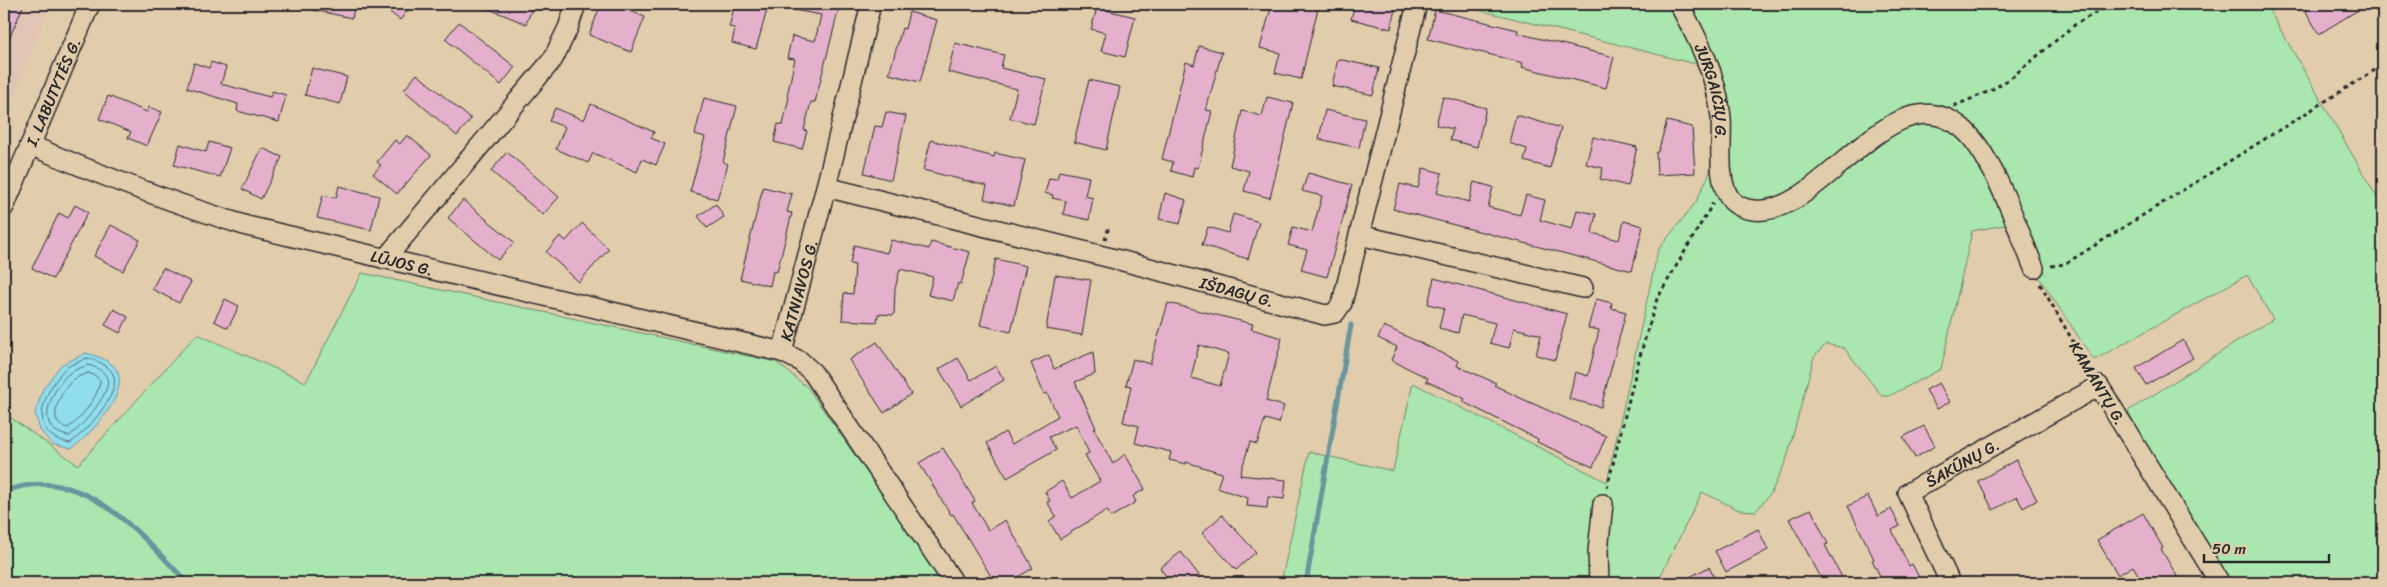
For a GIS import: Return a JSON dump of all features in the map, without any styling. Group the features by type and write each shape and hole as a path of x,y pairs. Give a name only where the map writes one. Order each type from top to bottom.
{"street":[{"name":"I. LABUTYTĖS G.","path":"4,207 90,4"},
{"path":"385,259 553,59 568,28 576,4"},
{"name":"KATNIAVOS G.","path":"871,4 826,187 782,352 800,361 813,373 954,583"},
{"name":"IŠDAGŲ G.","path":"826,187 1123,261 1325,315 1335,313 1342,303 1417,4"},
{"name":"JURGAIČIŲ G.","path":"1680,4 1707,60 1716,92 1721,116 1724,186"},
{"path":"1724,186 1732,201 1744,209 1761,211 1784,204 1805,193 1844,158 1896,123 1914,115 1946,118 1962,128 1994,172 2034,268"},
{"name":"LŪJOS G.","path":"30,145 100,176 171,202 247,226 782,352"},
{"path":"1360,234 1583,288"},
{"name":"ŠAKŪNŲ G.","path":"1948,578 1908,493 2099,386"},
{"name":"KAMANTŲ G.","path":"2099,386 2220,583"},
{"path":"1599,583 1598,551 1603,504"}],"path":[{"path":"1928,115 1990,91 2012,77 2077,23 2112,4"},
{"path":"2034,268 2065,264 2383,65"},
{"path":"1603,504 1639,359 1657,300 1724,186"},
{"name":"KAMANTŲ G.","path":"2034,268 2045,295 2099,386"}],"shaded area":[{"path":"4,4 50,4 4,122"}],"green space":[{"path":"1455,4 2273,4 2268,8 2383,208 2383,583 2214,583 2128,411 2273,319 2247,275 2094,360 2004,225 1972,231 1941,369 1889,396 1882,396 1844,348 1826,344 1814,357 1786,461 1771,493 1756,511 1739,510 1702,492 1657,583 1281,583 1309,452 1393,471 1413,383 1607,482 1658,250 1696,202 1710,172 1713,132 1711,95 1704,66"},
{"path":"362,273 776,362 808,388 944,583 4,583 4,410 11,418 78,465 197,334 306,382"}],"water":[{"path":"86,353 113,365 118,373 119,383 117,393 105,415 71,449 52,444 40,430 35,413 43,389 61,365"}],"building":[{"path":"4,4 24,4 4,51"},
{"path":"314,4 355,4 352,18 313,10"},
{"path":"379,4 413,4 400,20"},
{"path":"477,4 534,4 526,24"},
{"path":"601,4 614,4 645,17 631,52 589,35"},
{"path":"735,4 767,10 756,49 732,43 735,28 729,27"},
{"path":"795,4 840,4 815,102 811,102 804,130 807,131 802,149 774,142 778,124 783,125 789,97 787,96 795,59 787,58 792,36 815,41 821,15 794,10"},
{"path":"1272,4 1319,4 1301,79 1275,73 1280,53 1260,48"},
{"path":"1355,4 1396,4 1391,29 1351,19"},
{"path":"2315,4 2368,4 2319,34 2305,10"},
{"path":"1097,8 1135,17 1125,57 1101,51 1106,33 1091,29"},
{"path":"1435,10 1518,30 1517,33 1614,57 1606,88 1522,67 1523,63 1428,39"},
{"path":"909,12 937,20 920,82 889,74 902,28 905,29"},
{"path":"459,22 515,67 501,85 445,39"},
{"path":"955,43 1004,55 1001,68 1046,79 1034,124 1010,118 1017,89 948,72"},
{"path":"1199,46 1222,52 1206,110 1212,111 1198,168 1194,167 1192,177 1171,171 1173,162 1162,159 1186,62 1194,65"},
{"path":"1338,59 1379,68 1373,95 1332,86"},
{"path":"211,62 226,67 221,84 270,97 272,91 286,95 279,122 237,111 238,104 187,88 194,63 209,68"},
{"path":"312,68 347,77 340,104 305,95"},
{"path":"417,74 471,119 457,136 404,90"},
{"path":"1089,80 1120,87 1106,150 1074,142"},
{"path":"108,96 147,112 149,107 162,112 147,146 128,138 131,132 99,119"},
{"path":"1267,97 1293,103 1270,198 1244,191 1249,171 1230,166 1242,111 1262,116"},
{"path":"1443,97 1486,108 1477,147 1450,140 1453,129 1436,125"},
{"path":"704,98 737,106 723,162 728,164 717,199 690,192 705,137 695,134"},
{"path":"591,104 654,132 651,138 665,144 656,165 642,159 637,172 593,153 588,163 556,149 565,127 549,121 555,108 584,120"},
{"path":"1325,110 1365,119 1359,148 1319,139"},
{"path":"886,112 906,116 891,180 864,173 875,126 882,127"},
{"path":"1516,115 1561,128 1550,168 1524,161 1527,149 1509,143"},
{"path":"1667,121 1692,127 1695,173 1657,175 1656,152 1658,152"},
{"path":"407,135 431,155 397,194 373,174 381,165 377,162 395,140 400,144"},
{"path":"1593,137 1637,147 1628,186 1600,179 1603,168 1586,164"},
{"path":"931,140 994,157 995,153 1025,160 1014,206 984,199 987,186 923,170"},
{"path":"209,142 230,148 220,177 174,165 180,144 206,152"},
{"path":"262,148 282,157 261,199 242,189"},
{"path":"507,152 559,197 543,215 491,171"},
{"path":"1423,168 1442,173 1437,193 1469,202 1474,182 1493,187 1488,207 1520,215 1526,195 1545,200 1540,220 1572,229 1577,210 1596,214 1592,233 1619,240 1624,221 1643,226 1632,271 1393,209 1400,184 1418,188"},
{"path":"1059,171 1089,177 1085,196 1093,198 1089,220 1063,214 1066,201 1052,198 1053,195 1045,193 1049,178 1057,179"},
{"path":"1308,173 1352,185 1327,277 1301,270 1307,250 1288,245 1293,227 1312,232 1322,196 1302,191"},
{"path":"339,186 379,196 371,230 317,218 323,195 336,198"},
{"path":"763,187 792,194 787,212 792,213 777,272 773,271 770,286 740,279"},
{"path":"1165,193 1186,200 1180,224 1159,219"},
{"path":"463,200 514,242 498,260 448,218"},
{"path":"716,204 724,217 707,228 698,216"},
{"path":"75,205 88,212 53,279 32,268 59,213 68,218"},
{"path":"1233,214 1259,222 1248,259 1202,245 1208,227 1228,233"},
{"path":"582,223 609,249 579,282 546,252 560,236 566,241"},
{"path":"111,225 140,240 123,271 94,256"},
{"path":"891,240 929,249 931,242 970,252 961,284 958,283 953,301 928,295 933,277 900,269 895,289 894,315 878,314 877,322 842,320 844,293 853,294 855,265 850,264 854,245 887,253"},
{"path":"996,259 1026,266 1011,332 980,325"},
{"path":"163,268 191,282 179,303 152,289"},
{"path":"1055,275 1091,280 1082,335 1046,329"},
{"path":"1434,278 1567,314 1555,360 1536,355 1541,335 1514,328 1509,348 1490,343 1495,323 1462,315 1458,333 1439,328 1444,308 1428,304"},
{"path":"225,299 239,306 228,328 214,321"},
{"path":"1596,299 1612,303 1611,308 1626,312 1601,407 1569,399 1575,372 1588,376 1599,330 1588,328"},
{"path":"1168,303 1253,324 1251,329 1282,338 1266,401 1284,406 1279,423 1265,419 1257,444 1250,442 1240,475 1286,480 1284,499 1268,497 1267,508 1247,506 1248,498 1217,488 1222,473 1186,462 1186,464 1169,460 1171,452 1135,443 1139,426 1123,422 1131,386 1126,385 1133,359 1150,364","holes":["1199,345 1229,354 1220,386 1191,378"]},
{"path":"114,309 128,317 120,333 105,325"},
{"path":"1384,326 1459,361 1457,366 1496,383 1494,385 1518,397 1606,436 1593,467 1537,442 1538,439 1463,402 1465,399 1426,381 1428,378 1391,360 1397,347 1378,338"},
{"path":"2183,340 2193,358 2146,385 2136,368"},
{"path":"877,342 911,394 884,413 849,360"},
{"path":"1093,352 1095,374 1075,382 1096,428 1094,429 1113,464 1125,454 1145,489 1133,496 1136,502 1111,517 1107,510 1060,539 1049,521 1056,516 1047,502 1050,501 1045,492 1062,481 1072,498 1100,481 1085,455 1089,453 1076,425 1049,437 1056,450 1007,478 987,443 1005,432 1012,444 1058,416 1047,393 1044,394 1031,363 1049,355 1054,369"},
{"path":"958,358 971,380 996,366 1004,380 961,406 939,369"},
{"path":"1939,383 1950,402 1937,409 1926,390"},
{"path":"1924,426 1935,446 1915,458 1903,437"},
{"path":"943,448 975,501 972,503 988,530 1005,520 1033,568 1008,583 995,583 919,463"},
{"path":"2016,460 2037,500 2023,508 2017,497 1993,510 1978,481"},
{"path":"1868,496 1878,516 1891,509 1900,526 1892,530 1909,566 1912,564 1922,583 1885,583 1880,576 1872,560 1874,559 1848,506"},
{"path":"1811,509 1828,544 1825,545 1845,583 1824,583 1789,519"},
{"path":"2143,513 2181,583 2143,583 2133,566 2118,575 2097,540"},
{"path":"1222,515 1256,552 1236,570 1202,533"},
{"path":"1758,529 1768,550 1726,572 1715,551"},
{"path":"1181,552 1205,583 1171,583 1160,568"},
{"path":"1709,567 1717,583 1678,583"}],"waterway":[{"path":"1306,583 1351,325"},
{"path":"4,492 32,485 59,486 84,494 107,507 129,524 188,583"}]}
